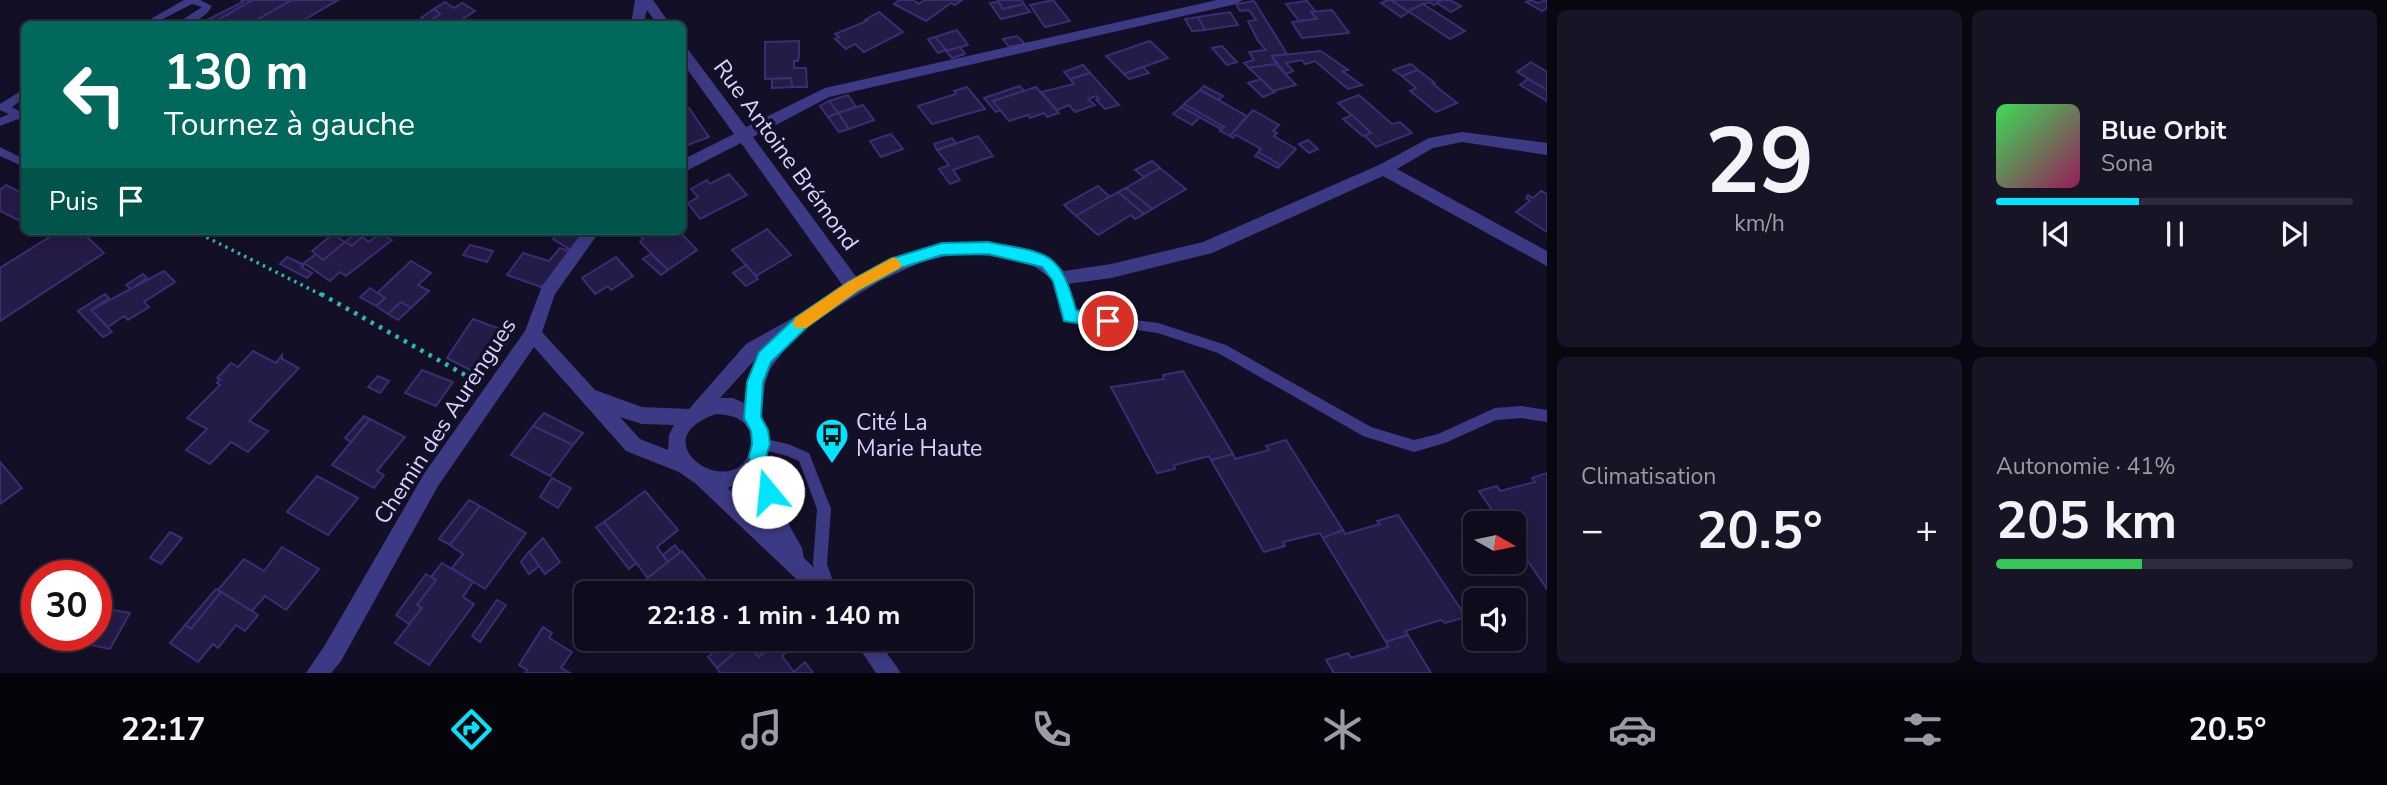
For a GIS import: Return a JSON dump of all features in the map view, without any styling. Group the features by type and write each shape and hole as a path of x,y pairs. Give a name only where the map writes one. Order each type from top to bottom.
{"street":[{"path":"638,21 644,0"},
{"path":"644,0 662,21"},
{"path":"686,164 825,93 1236,0"},
{"name":"Rue Antoine Brémond","path":"686,57 853,286"},
{"path":"686,467 679,455 681,428 752,349 801,322 853,286 895,263 942,249 988,248 1047,262 1060,278 1111,271 1206,248 1384,169 1429,143 1462,137 1547,149"},
{"path":"1384,169 1547,259"},
{"name":"Chemin des Aurengues","path":"317,673 333,653 431,480 533,334 548,291 589,235"},
{"path":"752,418 755,382 765,357 801,322"},
{"path":"533,334 633,445 686,467 703,478 815,581"},
{"path":"586,390 623,412 647,417 694,414 718,405 737,407 752,418 760,430 759,450 780,529 804,570"},
{"path":"703,478 724,480 744,472 759,450"},
{"path":"873,651 890,673"}],"lane":[{"path":"152,21 191,0 207,6 204,12 187,21"},
{"path":"21,95 4,107 21,114"},
{"path":"0,122 21,116"},
{"path":"0,151 21,162"},
{"path":"1060,278 1070,316 1158,328 1222,349 1368,432 1414,446 1440,439 1495,414 1521,412 1547,416"},
{"path":"759,450 788,450 804,457 824,509 820,564 825,581"}],"path":[{"path":"202,235 357,312 493,391"}],"building":[{"path":"241,0 253,0 216,21 205,21 243,2"},
{"path":"253,0 292,0 255,21 216,21"},
{"path":"292,0 338,0 302,21 255,21"},
{"path":"899,0 913,0 919,4 924,0 962,0 955,5 951,3 926,21 894,4"},
{"path":"997,0 1021,0 1024,4 1003,9"},
{"path":"1053,0 1070,21 1045,27 1030,5"},
{"path":"1388,0 1409,12 1401,17 1381,3"},
{"path":"1391,0 1442,0 1434,5 1429,2 1408,11"},
{"path":"1450,0 1461,6 1451,12 1437,3"},
{"path":"1530,0 1538,3 1547,0 1547,8 1542,11 1526,2"},
{"path":"1254,1 1287,54 1272,56 1276,64 1249,68 1244,63 1254,60 1249,52 1266,50 1248,21 1256,20 1249,10 1240,11 1236,4"},
{"path":"1307,1 1315,11 1311,12 1317,19 1299,21 1286,4"},
{"path":"445,2 454,8 462,3 475,11 463,19 466,21 428,21 440,14 434,9"},
{"path":"998,2 1003,9 1024,4 1030,12 1001,19 990,3"},
{"path":"1423,4 1465,31 1450,39 1408,11"},
{"path":"434,9 440,14 430,21 421,18"},
{"path":"1332,10 1349,33 1302,38 1292,22 1317,19 1311,12"},
{"path":"879,12 903,32 864,52 855,44 846,49 835,39 839,37 835,34 867,21 865,20"},
{"path":"1230,12 1238,25 1205,30 1198,17"},
{"path":"1198,17 1205,30 1192,31 1185,19"},
{"path":"957,30 968,45 947,51 935,37"},
{"path":"1017,36 1025,44 1009,47 1003,39"},
{"path":"935,37 946,50 938,53 928,39"},
{"path":"799,41 799,56 798,61 794,61 794,68 806,68 807,87 792,87 791,78 765,79 765,42"},
{"path":"1150,41 1168,58 1124,74 1106,56"},
{"path":"1222,46 1237,62 1227,65 1212,48"},
{"path":"960,47 965,54 952,58 946,51"},
{"path":"1321,51 1348,70 1342,71 1362,85 1348,89 1315,61 1305,64 1302,60 1286,63 1293,71 1286,74 1272,56"},
{"path":"1531,62 1547,72 1547,90 1517,72"},
{"path":"1276,64 1296,85 1273,91 1249,68"},
{"path":"1411,64 1418,70 1402,76 1393,70"},
{"path":"1083,65 1090,73 1070,79 1064,72"},
{"path":"1143,67 1149,73 1129,79 1124,74"},
{"path":"1418,70 1457,103 1436,112 1410,91 1416,88 1402,76"},
{"path":"1090,73 1119,105 1105,109 1096,100 1099,99 1096,96 1088,99 1095,105 1075,112 1069,105 1057,110 1041,92 1074,84 1070,79"},
{"path":"791,78 792,87 772,88 772,79"},
{"path":"1261,79 1275,92 1263,97 1248,83"},
{"path":"1528,79 1547,90 1547,101 1520,85"},
{"path":"1020,86 1024,91 993,101 1001,110 996,112 984,98"},
{"path":"1204,86 1223,96 1218,100 1200,90"},
{"path":"967,87 985,109 932,124 918,106 956,94 954,91"},
{"path":"1036,87 1059,113 1047,117 1044,113 1030,118 1028,115 1009,121 993,101"},
{"path":"1200,90 1247,116 1230,136 1220,131 1224,127 1184,104"},
{"path":"848,95 856,107 838,113 829,101"},
{"path":"1359,95 1392,124 1400,122 1412,133 1376,147 1364,135 1371,133 1338,103"},
{"path":"829,101 838,113 828,117 820,106"},
{"path":"1184,104 1224,127 1221,129 1181,107"},
{"path":"863,105 874,120 849,129 838,113"},
{"path":"1181,107 1200,117 1192,125 1173,114"},
{"path":"689,108 709,137 686,146 686,109"},
{"path":"1253,110 1279,125 1273,131 1277,133 1274,136 1296,149 1281,165 1258,152 1261,149 1236,135 1233,138 1230,136"},
{"path":"838,113 849,129 839,132 828,117"},
{"path":"1352,115 1371,133 1363,136 1343,119"},
{"path":"891,134 903,149 881,157 870,141"},
{"path":"978,136 993,156 953,170 960,180 950,184 939,169 949,165 937,150"},
{"path":"952,138 956,143 937,150 934,144"},
{"path":"1308,140 1318,149 1309,153 1299,144"},
{"path":"1258,152 1281,165 1278,168 1255,156"},
{"path":"1152,161 1160,168 1144,177 1135,170"},
{"path":"1160,168 1186,189 1152,209 1126,188"},
{"path":"729,174 747,195 700,219 688,203 698,197 691,189 707,180 710,184"},
{"path":"6,185 21,192 21,217 18,220 0,211 0,190"},
{"path":"1098,186 1110,197 1076,216 1064,205"},
{"path":"1126,188 1152,209 1144,214 1118,192"},
{"path":"1541,191 1547,194 1547,232 1516,212 1530,201 1526,198 1528,195 1533,198"},
{"path":"1118,192 1144,214 1135,219 1131,215 1098,235 1076,216"},
{"path":"767,229 791,255 756,276 732,250"},
{"path":"53,235 85,235 104,253 0,321 0,268"},
{"path":"332,235 345,242 323,260 312,251"},
{"path":"354,235 362,237 352,246 345,242"},
{"path":"378,235 392,240 346,276 340,272 330,281 304,263 316,254 323,260 345,242 352,246 362,237 369,242"},
{"path":"558,235 585,235 572,251 553,239"},
{"path":"639,235 683,235 697,250 668,270 640,242 643,239"},
{"path":"470,245 493,251 487,262 463,255"},
{"path":"560,248 571,252 544,288 507,275 523,253 549,261"},
{"path":"651,254 668,270 661,275 643,259"},
{"path":"287,257 304,265 301,267 312,273 307,278 280,264"},
{"path":"616,257 633,276 611,290 608,286 595,294 582,278"},
{"path":"411,261 431,273 418,285 429,291 411,308 401,302 388,314 376,306 385,298 377,293"},
{"path":"746,265 758,279 746,286 733,273"},
{"path":"164,271 175,282 144,302 149,307 128,320 124,316 108,327 91,310"},
{"path":"143,274 147,278 131,289 126,285"},
{"path":"370,288 385,298 376,306 360,297"},
{"path":"105,294 109,298 91,310 112,332 103,337 78,311"},
{"path":"401,302 411,308 398,320 388,314"},
{"path":"473,319 500,329 498,332 511,337 484,377 447,358"},
{"path":"253,351 276,363 282,355 282,359 299,368 249,421 268,431 248,452 231,442 210,464 186,450 207,429 187,418 220,385 217,383 220,379 217,378 231,363 238,367"},
{"path":"422,370 453,382 436,406 405,393"},
{"path":"1183,371 1233,454 1211,460 1209,456 1174,465 1175,469 1157,473 1111,387 1164,379 1163,375"},
{"path":"378,376 389,381 380,393 368,387"},
{"path":"544,413 583,433 573,445 533,426"},
{"path":"364,416 370,419 351,442 345,438"},
{"path":"370,419 405,437 377,471 384,475 374,488 332,465"},
{"path":"533,426 573,445 550,476 511,455"},
{"path":"1286,440 1343,530 1323,538 1320,533 1283,542 1285,546 1264,552 1211,460 1233,454 1235,459 1269,450 1266,446"},
{"path":"0,462 22,488 0,504"},
{"path":"1547,473 1547,589 1526,558 1526,511 1493,511 1479,491 1497,486 1500,491 1535,482 1532,478"},
{"path":"317,476 358,498 328,535 287,512"},
{"path":"552,478 571,488 558,508 540,497"},
{"path":"645,491 678,530 657,547 668,562 648,578 604,522"},
{"path":"469,500 480,506 450,545 439,539"},
{"path":"480,506 526,533 485,589 452,568 463,554 450,545"},
{"path":"1398,515 1463,612 1463,618 1445,623 1441,620 1405,631 1408,635 1386,642 1323,538 1343,530 1345,534 1380,524 1377,521"},
{"path":"604,522 636,563 629,569 596,527"},
{"path":"170,532 182,538 161,564 150,558"},
{"path":"543,538 560,562 545,574 529,552"},
{"path":"675,545 680,552 668,562 663,555"},
{"path":"282,547 319,569 286,610 265,596 252,611 218,590 244,559 264,571"},
{"path":"682,551 707,581 646,581"},
{"path":"529,552 539,566 529,574 521,562"},
{"path":"442,563 473,582 463,597 474,604 429,665 395,643 422,608 417,605 436,580 431,577"},
{"path":"426,574 436,580 417,605 422,608 409,624 396,615"},
{"path":"216,589 221,592 191,629 185,625"},
{"path":"221,592 258,615 245,631 236,625 218,648 213,644 198,662 170,643 185,625 191,629"},
{"path":"497,600 506,605 480,642 472,636"},
{"path":"112,610 130,613 112,645"},
{"path":"543,627 552,633 549,638 572,652 561,668 570,673 525,673 527,670 519,665"},
{"path":"1408,635 1431,673 1334,673 1326,660 1348,653 1351,658 1388,647 1386,642"},
{"path":"715,651 737,651 717,668 708,657"},
{"path":"737,651 753,651 759,657 766,651 787,651 782,656 794,672 805,662 813,673 720,673 717,668"},
{"path":"753,651 766,651 759,657"}],"slow traffic":[{"path":"800,323 853,286 894,264"}],"place":[{"name":"Cité La Marie Haute","path":"832,465"}],"route":[{"path":"768,492 758,457 760,430 752,418 755,382 765,357 801,322 853,286 895,263 942,249 988,248 1025,255 1047,262 1060,278 1070,316 1108,321"}]}
